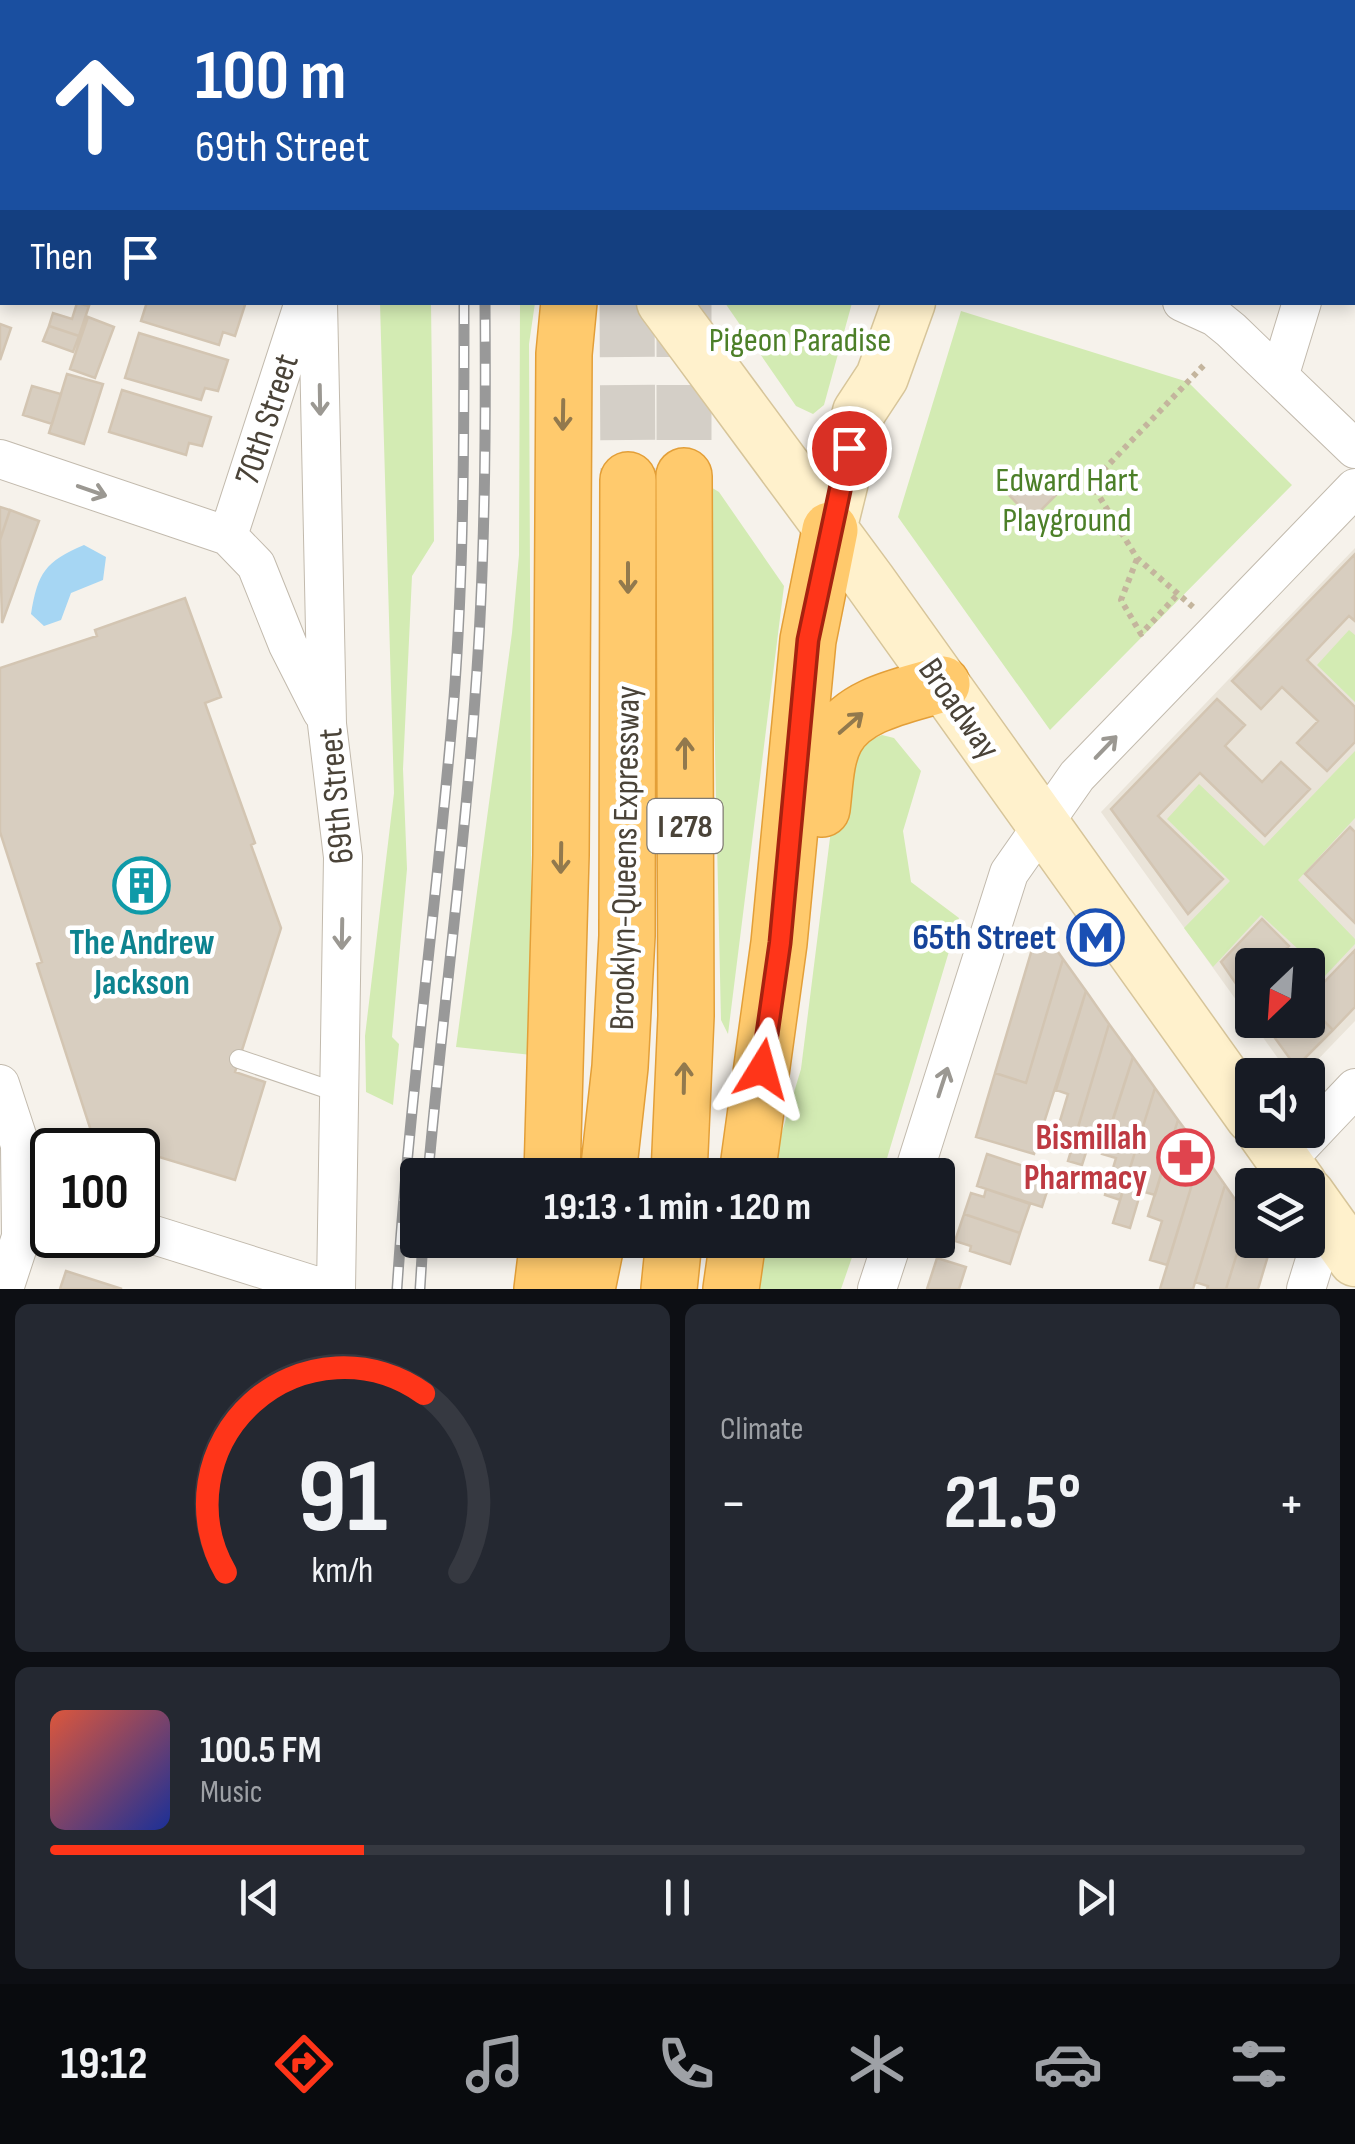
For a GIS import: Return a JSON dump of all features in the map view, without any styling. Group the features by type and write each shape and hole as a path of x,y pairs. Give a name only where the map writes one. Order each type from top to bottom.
{"highway":[{"path":"553,1158 561,874 563,388 569,305"},
{"name":"Brooklyn-Queens Expressway","path":"680,1158 686,1016 684,476"},
{"name":"Brooklyn-Queens Expressway","path":"610,1158 620,1068 627,936 628,480"},
{"path":"749,1158 780,943 808,640 830,530"},
{"path":"780,943 812,878 835,740 858,714 942,684"},
{"path":"542,1289 578,1258"},
{"path":"669,1289 672,1258"},
{"path":"731,1289 735,1258"}],"main road":[{"name":"Broadway","path":"665,305 1043,822 1235,1093"},
{"path":"830,530 859,412 871,305"},
{"path":"859,412 882,376 908,305"}],"street":[{"name":"70th Street","path":"228,536 303,305"},
{"name":"69th Street","path":"318,305 327,724 344,857 336,1289"},
{"path":"1189,305 1215,317 1280,374 1355,449"},
{"path":"1280,374 1301,305"},
{"path":"0,459 228,536 256,565 288,645 327,724"},
{"path":"919,1158 1009,872 1077,776 1355,488"},
{"path":"0,1084 20,1145 24,1194 20,1237 4,1289"},
{"path":"1317,1168 1355,1088"},
{"path":"160,1237 326,1289"},
{"path":"877,1289 887,1258"},
{"path":"1306,1258 1306,1289"}],"lane":[{"path":"239,1059 340,1094"}],"path":[{"path":"1194,608 1137,558 1091,483 1204,366"},
{"path":"1137,558 1121,600 1141,634 1178,594"}],"shaded area":[{"path":"1355,548 1355,1021 1319,1058 1278,1058 1263,1038 1325,1038 1325,948 1235,948 1235,998 1101,812"}],"green space":[{"path":"380,305 431,305 434,541 412,576 403,769 407,869 392,1037 399,1044 393,1105 366,1092 365,1036 394,793"},
{"path":"520,305 535,305 529,344 532,1055 456,1047 519,555"},
{"name":"Pigeon Paradise","path":"726,305 851,305 824,405 813,414 796,406"},
{"name":"Edward Hart Playground","path":"961,311 1188,382 1292,485 1050,730 898,517"},
{"path":"709,486 719,492 784,586 728,1034 721,1020"},
{"path":"1349,630 1355,635 1355,702 1317,665"},
{"path":"882,735 894,738 921,771 903,831 911,882 959,918 887,1158 774,1158 801,1069 838,774 863,743"},
{"path":"1355,751 1355,818 1298,880 1355,939 1355,944 1325,976 1325,948 1297,948 1261,915 1213,967 1184,928 1230,881 1167,819 1199,784 1264,846"},
{"path":"759,1258 852,1258 841,1289 756,1289"}],"water":[{"path":"84,545 106,557 103,580 71,593 61,620 44,626 31,614 41,578 52,563"}],"building":[{"path":"76,305 89,306 79,336 49,326 53,313 72,319"},
{"path":"146,305 245,305 235,336 223,332 219,345 141,321"},
{"path":"88,317 114,327 95,378 70,369"},
{"path":"0,324 11,328 0,360"},
{"path":"49,326 79,336 73,352 43,341"},
{"path":"139,333 228,360 218,391 205,388 201,400 125,378"},
{"path":"67,374 103,384 84,444 49,433"},
{"path":"32,386 61,394 52,424 23,415"},
{"path":"122,390 211,417 202,446 189,443 186,455 109,432"},
{"path":"1033,472 1056,495 1032,519 1009,495"},
{"path":"0,507 10,510 0,540"},
{"path":"10,510 39,521 2,623 0,540"},
{"path":"1355,554 1355,621 1349,616 1307,660 1355,707 1355,742 1327,771 1297,743 1318,721 1282,687 1261,709 1232,681"},
{"name":"The Andrew Jackson","path":"185,598 221,697 205,703 281,928 235,1072 265,1082 235,1180 160,1157 160,1128 90,1128 37,964 42,962 0,832 0,668 97,636 95,630"},
{"path":"1217,699 1245,725 1225,746 1262,782 1281,762 1310,789 1265,836 1200,773 1158,816 1223,879 1188,914 1111,809"},
{"path":"1350,827 1355,832 1355,923 1305,874"},
{"path":"1262,919 1289,946 1235,948 1235,982 1221,962"},
{"path":"1046,935 1063,959 1026,1083 995,1073 1036,936"},
{"path":"1355,950 1355,1007 1333,1030 1325,1022 1325,981"},
{"path":"1063,959 1086,991 1034,1154 976,1137 995,1073 1026,1083"},
{"path":"1086,991 1109,1024 1075,1137 1057,1131 1068,1094 1056,1090"},
{"path":"1325,1022 1333,1030 1325,1038"},
{"path":"1109,1024 1133,1057 1109,1131 1094,1127 1082,1165 1068,1161"},
{"path":"1275,1038 1325,1038 1305,1058 1289,1058"},
{"path":"1133,1057 1155,1088 1120,1200 1105,1195 1116,1158 1102,1154"},
{"path":"1155,1088 1178,1120 1155,1195 1141,1191 1130,1228 1113,1223"},
{"path":"1178,1120 1202,1152 1167,1265 1150,1260 1162,1221 1148,1216"},
{"path":"1202,1152 1225,1185 1193,1289 1160,1289"},
{"path":"987,1154 1051,1179 1042,1207 977,1186"},
{"path":"1225,1185 1235,1199 1236,1258 1226,1289 1207,1289 1208,1286 1195,1282"},
{"path":"986,1189 1030,1204 1020,1233 964,1214 971,1193 984,1197"},
{"path":"964,1214 1020,1233 1010,1264 970,1251 971,1246 955,1241"},
{"path":"937,1258 966,1267 959,1289 927,1289"},
{"path":"1236,1258 1267,1258 1258,1289 1226,1289"},
{"path":"66,1271 122,1289 60,1289"}],"tunnel":[{"path":"627,305 628,480"},
{"path":"684,305 684,476"}],"railway":[{"path":"397,1289 454,698 462,550 464,305"},
{"path":"430,1158 478,649 485,305"},
{"path":"420,1289 422,1258"}],"place":[{"name":"The Andrew Jackson","path":"142,886"},
{"name":"65th Street","path":"1095,937"},
{"name":"Bismillah Pharmacy","path":"1186,1157"}],"route":[{"path":"762,1069 780,943 808,640 849,448"}]}
